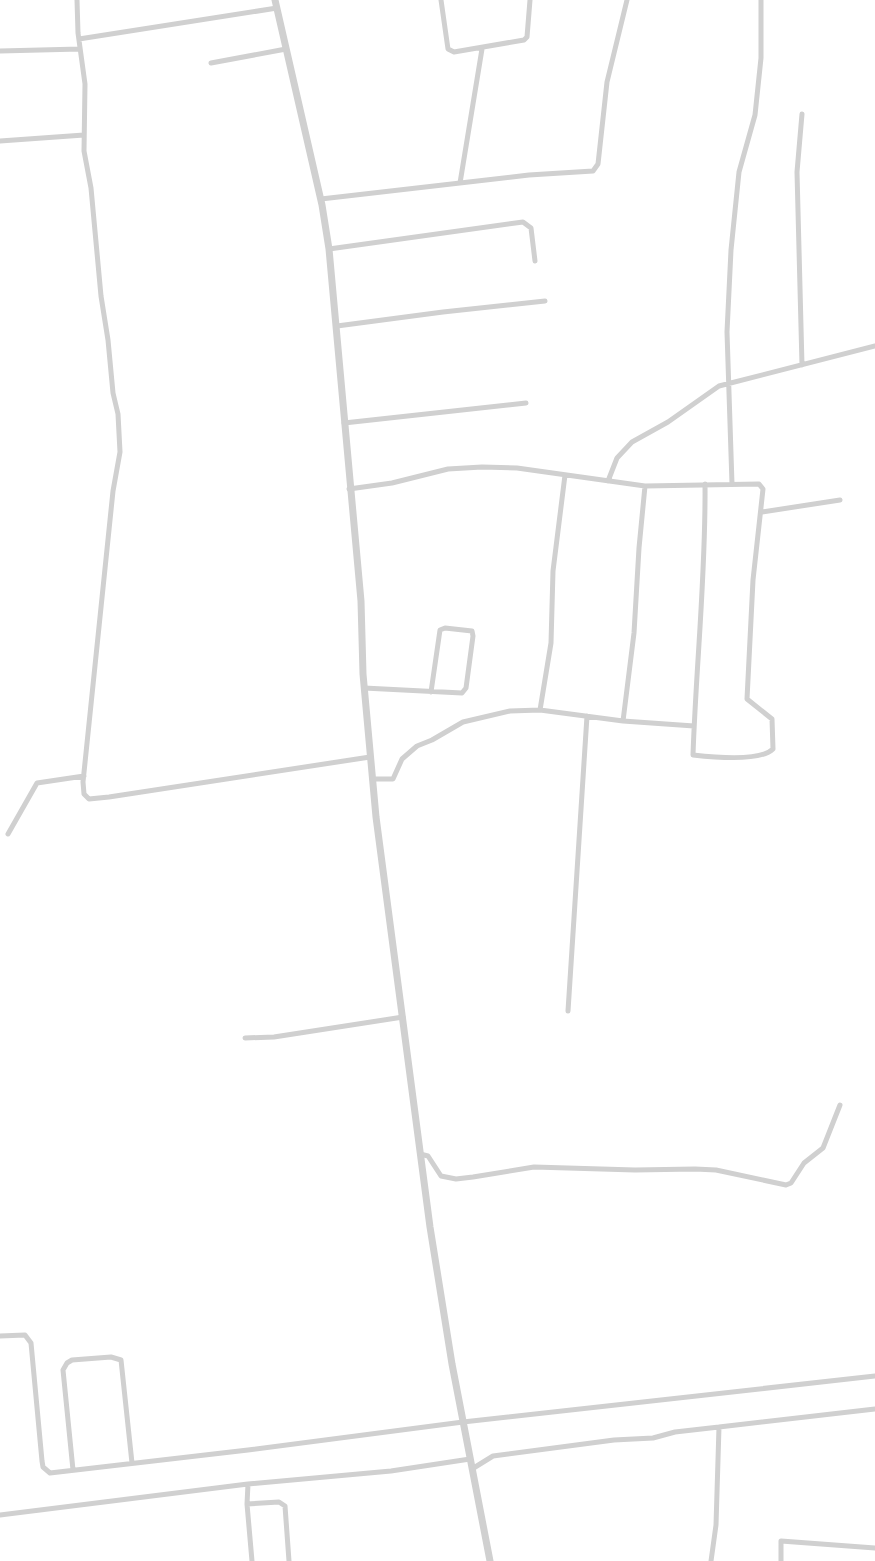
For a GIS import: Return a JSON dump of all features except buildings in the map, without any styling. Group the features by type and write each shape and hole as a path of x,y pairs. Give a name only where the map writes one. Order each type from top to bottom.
{"street":[{"path":"76,0 85,83 84,151 96,233 113,393 118,414 120,452 113,491 83,791 89,799 272,774 370,757"},
{"path":"441,0 448,49 454,52 524,40 527,37 530,0"},
{"path":"321,200 529,174 584,173 596,168 607,82 627,0"},
{"path":"732,484 727,332 734,201 744,150 755,115 761,58 761,0"},
{"path":"79,39 276,4 330,249 349,489 361,601 364,688 372,779 434,1252 490,1561"},
{"path":"0,51 80,49"},
{"path":"212,63 286,49"},
{"path":"460,183 482,49"},
{"path":"802,114 797,185 802,365"},
{"path":"0,141 84,135"},
{"path":"330,249 523,222 531,228 535,261"},
{"path":"337,326 545,301"},
{"path":"608,481 612,465 632,442 668,422 710,392 730,382 875,346"},
{"path":"344,424 526,403"},
{"path":"349,489 391,483 448,469 517,468 645,486 705,484 759,484 762,487 762,512 754,570 747,699 772,719 774,749 767,755 728,758 693,755 694,697 704,583 705,484"},
{"path":"540,710 551,643 553,571 565,475"},
{"path":"623,721 634,633 645,486"},
{"path":"762,512 840,500"},
{"path":"364,688 431,692 461,693 465,691 472,631 445,628 440,630 431,692"},
{"path":"372,779 393,779 402,759 412,749 463,722 510,711 540,710 623,721 694,726"},
{"path":"568,1011 587,716"},
{"path":"8,834 37,783 84,776"},
{"path":"246,1038 289,1035 403,1017"},
{"path":"421,1154 428,1156 441,1176 456,1179 534,1167 649,1171 695,1169 716,1170 786,1185 791,1183 804,1163 823,1149 839,1105"},
{"path":"0,1336 25,1335 31,1343 43,1467 50,1473 463,1422 875,1376"},
{"path":"73,1470 63,1370 72,1360 111,1357 121,1360 132,1463"},
{"path":"472,1469 493,1456 509,1453 602,1441 653,1438 676,1432 875,1409"},
{"path":"711,1561 716,1525 719,1427"},
{"path":"0,1515 470,1460"},
{"path":"248,1484 252,1561"},
{"path":"247,1504 279,1502 285,1506 289,1561"},
{"path":"781,1561 781,1541 875,1548"}]}
